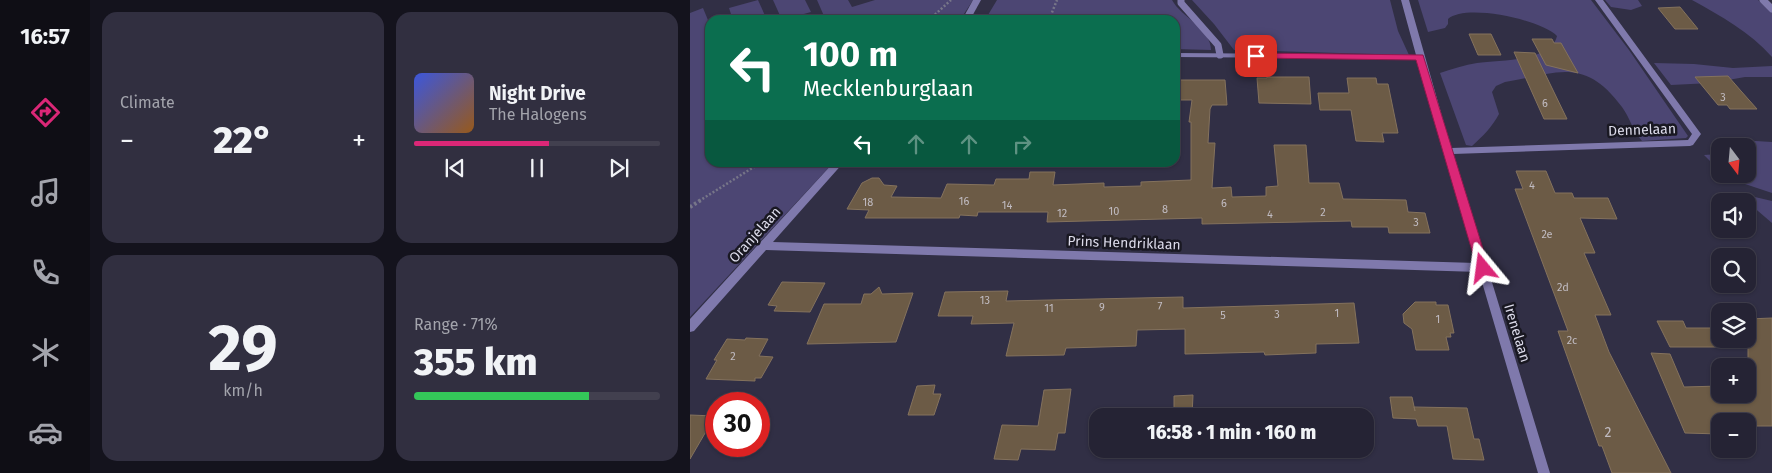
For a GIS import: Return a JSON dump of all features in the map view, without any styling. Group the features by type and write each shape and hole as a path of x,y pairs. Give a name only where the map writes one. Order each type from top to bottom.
{"street":[{"path":"969,15 977,0"},
{"name":"Irenelaan","path":"1405,0 1420,57 1544,473"},
{"name":"Dennelaan","path":"1449,151 1690,142 1697,134 1599,0"},
{"path":"1180,55 1420,57"},
{"name":"Oranjelaan","path":"690,327 835,167"},
{"name":"Prins Hendriklaan","path":"764,246 1483,268"}],"lane":[{"path":"1181,0 1181,3 1218,45 1220,56"},
{"path":"1763,0 1772,9"}],"path":[{"path":"934,15 951,0"},
{"path":"1051,15 1057,0"},
{"path":"690,207 722,185 753,167"}],"shaded area":[{"path":"758,0 765,15 731,15 729,8"},
{"path":"773,0 805,0 811,12 800,15 780,15"},
{"path":"817,0 848,0 852,7 875,0 973,0 963,15 824,15"},
{"path":"997,0 1172,0 1206,35 1210,42 1211,50 1180,49 1180,15 988,15"},
{"path":"1192,0 1390,0 1398,31 1409,55 1234,50"},
{"path":"1418,0 1591,0 1629,50 1688,136 1686,138 1642,141 1622,107 1608,91 1595,80 1582,74 1569,72 1540,75 1505,82 1496,86 1492,92 1499,114 1484,135 1472,146 1466,145 1440,73 1472,64 1535,55 1553,45 1557,36 1549,30 1521,19 1486,13 1457,14 1448,19 1448,24 1445,28 1428,32"},
{"path":"1605,0 1638,0 1642,6 1631,10 1611,7"},
{"path":"1692,0 1758,0 1772,13 1772,57 1745,32"},
{"path":"703,8 706,15 705,167 829,167 690,317 690,13"},
{"path":"1654,63 1694,64 1733,68 1772,66 1772,77 1745,77 1711,83 1671,85"},
{"path":"1756,141 1772,142 1772,193 1743,183 1756,183"},
{"path":"1704,155 1711,155 1711,162"},
{"path":"1756,197 1772,201 1772,223 1756,209"}],"building":[{"path":"1680,7 1698,29 1675,29 1658,8"},
{"path":"1469,34 1491,34 1501,55 1478,55"},
{"path":"1532,39 1552,39 1554,43 1561,43 1578,73 1546,65"},
{"path":"1514,52 1535,53 1567,119 1544,119"},
{"path":"1728,76 1757,109 1730,109 1727,105 1718,105 1695,77"},
{"path":"1309,77 1311,104 1259,103 1257,78"},
{"path":"1347,78 1376,78 1377,84 1388,84 1398,133 1382,133 1384,142 1356,141 1351,110 1320,110 1318,93 1349,93"},
{"path":"1180,80 1225,80 1227,105 1212,105 1210,109 1208,143 1215,143 1212,188 1231,187 1232,197 1266,196 1266,187 1278,186 1274,145 1306,145 1309,183 1339,183 1343,199 1406,200 1408,212 1425,213 1430,233 1389,233 1388,227 1352,227 1351,221 1202,224 1202,218 1047,222 1048,212 978,212 977,216 960,215 959,218 865,218 869,210 847,209 862,183 872,178 879,178 884,185 897,186 891,197 941,198 947,184 994,185 996,179 1029,179 1030,172 1055,172 1053,185 1104,183 1104,187 1141,186 1141,182 1191,180 1191,122 1189,122 1192,100 1180,100"},
{"path":"1516,171 1546,171 1555,193 1572,193 1574,198 1608,198 1617,219 1580,218 1595,253 1584,253 1611,315 1595,315 1609,352 1671,473 1612,473 1602,446 1599,446 1558,331 1568,331 1515,189 1523,189"},
{"path":"782,282 825,283 810,312 774,311 777,306 768,305"},
{"path":"879,287 882,294 913,293 896,342 807,344 824,304 861,304 864,294 871,294"},
{"path":"1008,291 1006,301 1183,297 1183,308 1354,303 1359,343 1316,344 1316,353 1265,355 1264,352 1185,354 1185,329 1137,330 1136,346 1066,348 1064,355 1006,356 1014,323 971,324 973,316 938,316 945,292"},
{"path":"1415,302 1436,302 1436,305 1448,305 1454,333 1450,333 1451,337 1446,337 1449,350 1416,350 1412,329 1404,323 1403,314"},
{"path":"1772,318 1772,426 1756,426 1756,413 1711,413 1711,434 1685,433 1651,353 1670,354 1684,387 1711,386 1711,403 1756,403 1756,358 1748,358 1748,348 1756,348 1756,319"},
{"path":"1657,321 1683,321 1686,328 1711,328 1711,347 1670,347"},
{"path":"746,338 768,339 759,356 773,357 761,378 755,378 755,381 706,379 717,360 714,360 727,339 745,340"},
{"path":"935,385 933,394 941,394 934,415 908,415 917,386"},
{"path":"1071,389 1065,433 1058,433 1055,450 1021,449 1018,460 994,459 1002,425 1038,426 1044,390"},
{"path":"1193,395 1192,408 1174,408 1174,396"},
{"path":"1390,397 1412,397 1414,407 1467,408 1474,439 1479,439 1484,460 1453,459 1447,426 1418,426 1416,419 1393,418"},
{"path":"690,415 705,416 705,433 690,459"}],"route":[{"path":"1256,56 1420,57 1483,268"}]}
